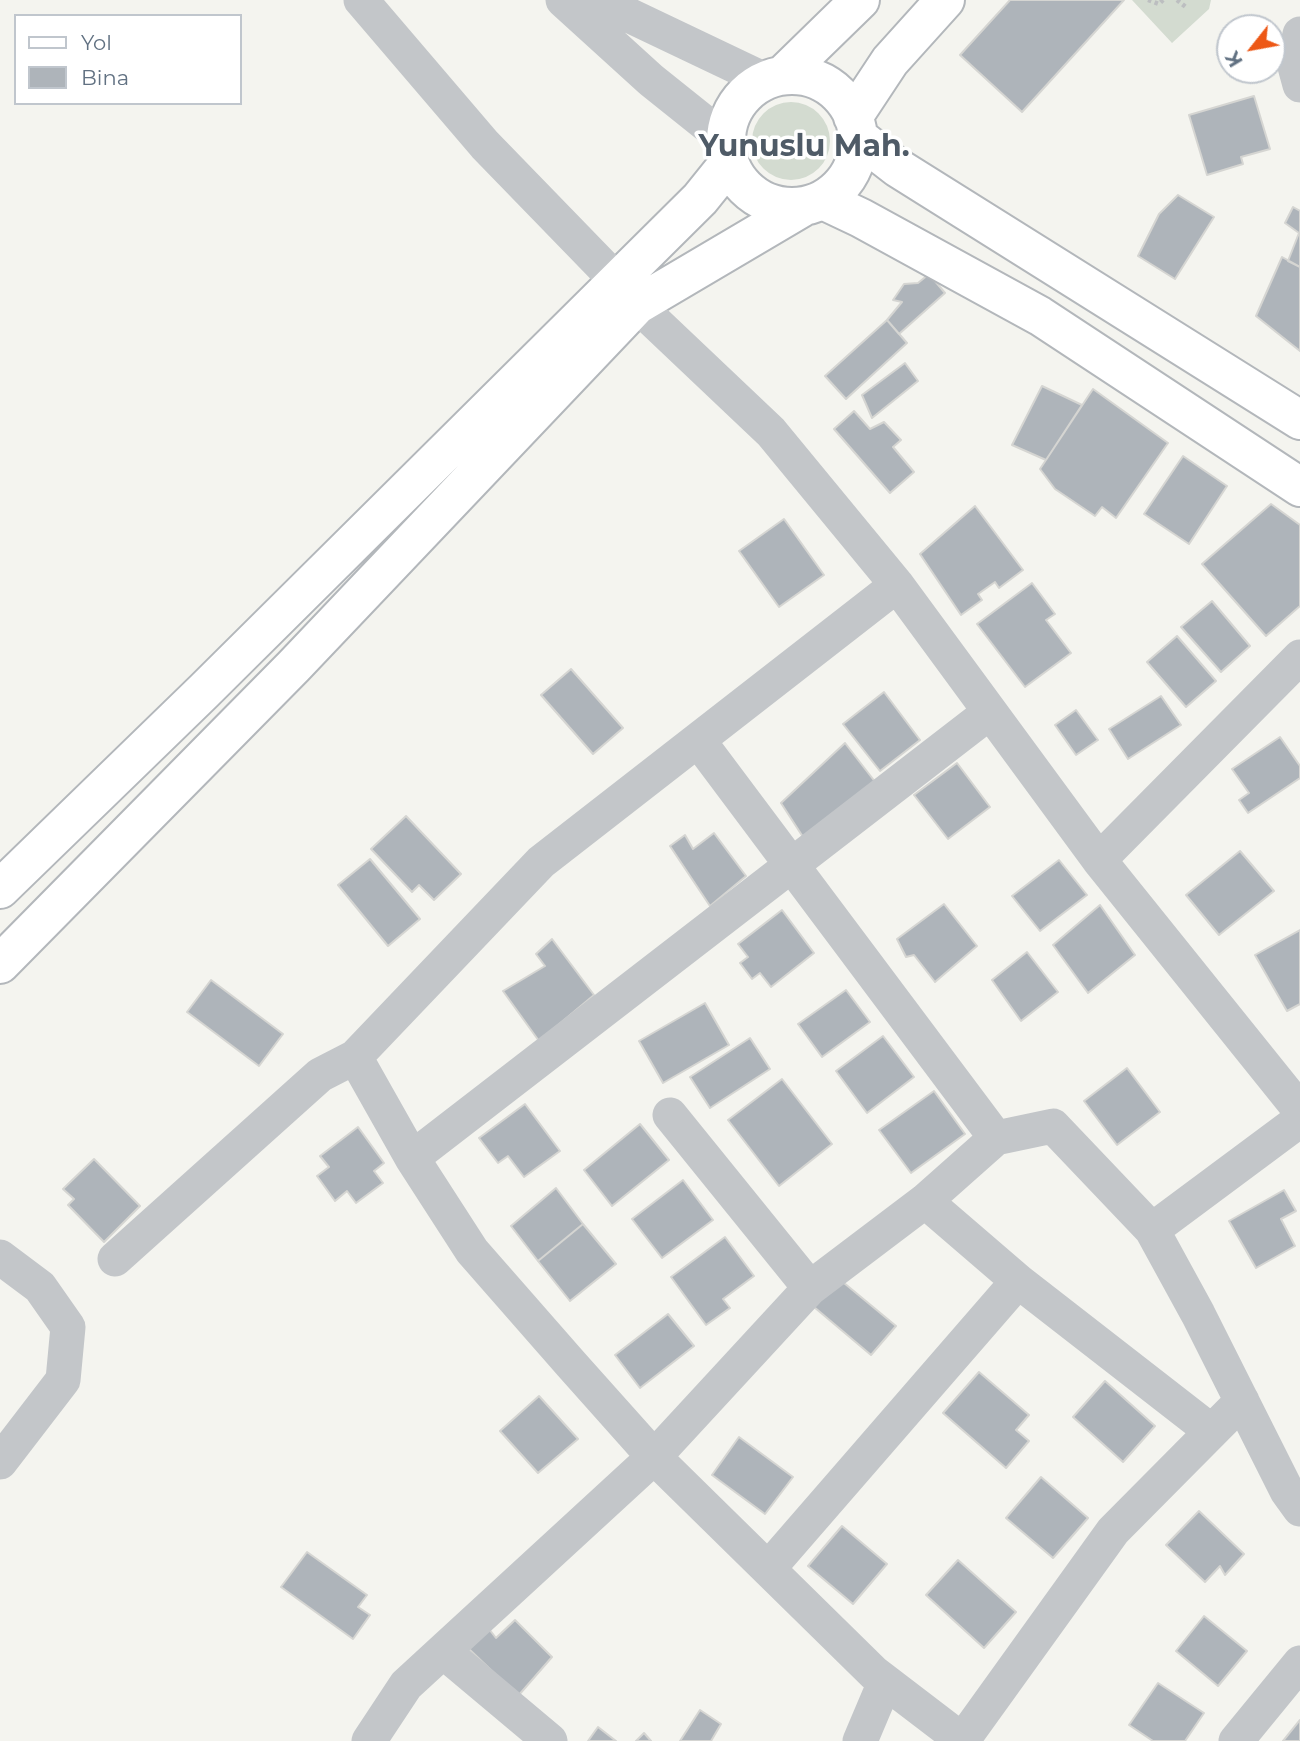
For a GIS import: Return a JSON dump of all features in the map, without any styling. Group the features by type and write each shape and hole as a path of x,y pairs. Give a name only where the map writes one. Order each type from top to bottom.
{"main road":[{"path":"860,0 774,78 749,91 737,105 729,121 728,152 741,183 758,198 780,207 813,204 861,218 1040,316 1300,486"},
{"path":"856,127 890,61 945,0"},
{"path":"0,889 204,691 627,293 813,204 841,187 853,169 858,148 856,127 850,108 838,93 822,82 803,75 774,78"},
{"path":"856,127 898,168 1300,420"},
{"path":"0,964 294,666 627,293 700,199 728,152"}],"street":[{"path":"361,0 485,145 627,293 771,432 897,586 1099,860 1300,1110"},
{"path":"563,0 728,152"},
{"path":"597,0 774,78"},
{"path":"1300,34 1294,63 1300,85"},
{"path":"116,1259 320,1076 355,1057 541,862 897,586"},
{"path":"1099,860 1294,674"},
{"path":"411,1158 990,712"},
{"path":"698,740 996,1138"},
{"path":"355,1057 411,1158 472,1251 654,1457 874,1673 962,1741 1113,1531 1241,1401"},
{"path":"670,1115 810,1288"},
{"path":"1152,1230 1300,1120"},
{"path":"369,1741 406,1685 654,1457 810,1288 925,1201 996,1138 1053,1126 1152,1230 1287,1491 1300,1509"},
{"path":"925,1201 1018,1281 1211,1431"},
{"path":"0,1257 40,1287 68,1327 63,1380 0,1462"},
{"path":"768,1569 1018,1281"},
{"path":"444,1651 551,1741"},
{"path":"1236,1741 1300,1663"},
{"path":"860,1741 885,1682"}],"path":[{"path":"1148,0 1159,4 1163,0"},
{"path":"1177,0 1188,8"}],"shaded area":[{"path":"1132,0 1211,0 1209,9 1172,43"},
{"path":"783,102 799,102 813,108 824,119 830,133 830,149 824,163 813,174 799,180 783,180 769,174 758,163 752,149 752,133 758,119 769,108"}],"building":[{"path":"1010,0 1124,0 1022,112 960,55"},
{"path":"1254,96 1270,149 1241,157 1243,164 1207,175 1189,115"},
{"path":"1178,195 1214,217 1175,279 1138,256 1159,214"},
{"path":"1293,207 1300,211 1300,267 1288,261 1299,233 1285,223"},
{"path":"1282,257 1300,267 1300,351 1256,316"},
{"path":"929,274 945,293 899,334 887,320 902,302 893,300 904,284 918,283"},
{"path":"887,320 907,343 846,399 825,376"},
{"path":"905,363 918,381 872,418 862,395"},
{"path":"1042,386 1082,405 1046,460 1012,445"},
{"path":"1093,389 1168,443 1116,518 1102,507 1095,516 1055,489 1040,469"},
{"path":"854,411 870,429 884,422 901,440 893,447 914,472 890,493 834,429"},
{"path":"1183,456 1227,486 1189,544 1144,514"},
{"path":"1271,504 1300,525 1300,606 1266,636 1202,564"},
{"path":"975,506 1023,570 999,588 995,582 978,594 982,600 961,615 920,554"},
{"path":"784,519 824,575 779,607 739,551"},
{"path":"1032,583 1055,614 1046,620 1071,653 1025,687 977,624"},
{"path":"1212,601 1250,646 1221,672 1181,627"},
{"path":"1177,636 1216,681 1186,707 1147,662"},
{"path":"571,669 623,728 593,754 541,695"},
{"path":"884,692 920,740 880,771 843,724"},
{"path":"1161,696 1181,725 1128,759 1109,729"},
{"path":"1076,710 1098,740 1076,755 1055,725"},
{"path":"1280,737 1300,766 1300,778 1248,813 1239,800 1249,793 1232,769"},
{"path":"845,743 876,783 805,840 781,803"},
{"path":"957,763 990,807 948,839 914,795"},
{"path":"406,816 461,874 434,900 419,885 412,892 371,849"},
{"path":"714,833 746,876 710,906 670,846 685,835 693,849"},
{"path":"1240,851 1274,891 1219,935 1186,895"},
{"path":"370,859 420,919 388,946 338,885"},
{"path":"1059,860 1087,895 1040,931 1012,896"},
{"path":"944,904 977,946 935,982 914,955 906,957 897,939"},
{"path":"1100,905 1135,955 1088,993 1053,945"},
{"path":"782,910 814,953 771,987 760,973 752,979 740,963 748,957 738,944"},
{"path":"1300,930 1300,1004 1287,1011 1255,955"},
{"path":"552,939 594,995 539,1041 503,991 545,966 536,954"},
{"path":"1027,952 1058,992 1021,1021 992,980"},
{"path":"211,980 283,1034 259,1066 187,1012"},
{"path":"846,990 870,1022 822,1057 798,1024"},
{"path":"705,1003 729,1045 663,1083 639,1041"},
{"path":"883,1036 914,1077 867,1113 836,1071"},
{"path":"750,1038 770,1069 710,1108 690,1077"},
{"path":"1127,1068 1160,1112 1117,1145 1084,1101"},
{"path":"782,1079 832,1144 779,1186 728,1120"},
{"path":"934,1091 965,1134 911,1173 879,1130"},
{"path":"525,1104 560,1151 524,1177 508,1156 498,1163 479,1138"},
{"path":"640,1124 669,1160 612,1206 584,1170"},
{"path":"358,1127 384,1163 374,1171 383,1183 356,1203 347,1191 335,1201 317,1176 329,1167 320,1156"},
{"path":"94,1159 140,1206 104,1242 68,1205 74,1199 63,1189"},
{"path":"683,1180 713,1220 662,1258 632,1219"},
{"path":"556,1188 583,1224 538,1261 511,1226"},
{"path":"1284,1190 1296,1211 1281,1219 1295,1246 1256,1268 1229,1221"},
{"path":"583,1224 616,1264 570,1301 538,1261"},
{"path":"725,1237 754,1276 723,1299 730,1308 706,1325 671,1277"},
{"path":"838,1278 896,1326 871,1355 814,1307"},
{"path":"668,1314 694,1346 640,1388 615,1355"},
{"path":"979,1372 1029,1415 1016,1430 1029,1441 1006,1468 943,1413"},
{"path":"1105,1381 1155,1426 1123,1462 1073,1417"},
{"path":"539,1396 578,1439 538,1473 500,1431"},
{"path":"739,1437 793,1477 765,1514 712,1475"},
{"path":"1041,1477 1088,1518 1053,1558 1006,1518"},
{"path":"1199,1511 1244,1554 1225,1575 1220,1566 1205,1582 1166,1545"},
{"path":"842,1526 887,1564 853,1604 808,1566"},
{"path":"307,1552 367,1595 358,1607 370,1615 353,1639 281,1587"},
{"path":"958,1560 1016,1612 984,1648 926,1595"},
{"path":"1204,1616 1247,1651 1218,1686 1176,1651"},
{"path":"515,1620 552,1657 518,1696 469,1649 489,1629 496,1638"},
{"path":"1158,1683 1204,1713 1185,1741 1153,1741 1129,1725"},
{"path":"700,1710 721,1724 711,1741 680,1741"},
{"path":"1300,1720 1300,1741 1283,1741"},
{"path":"598,1727 616,1741 588,1741"},
{"path":"644,1733 651,1741 636,1741"}],"district":[{"name":"Yunuslu Mah.","path":"804,147"}]}
